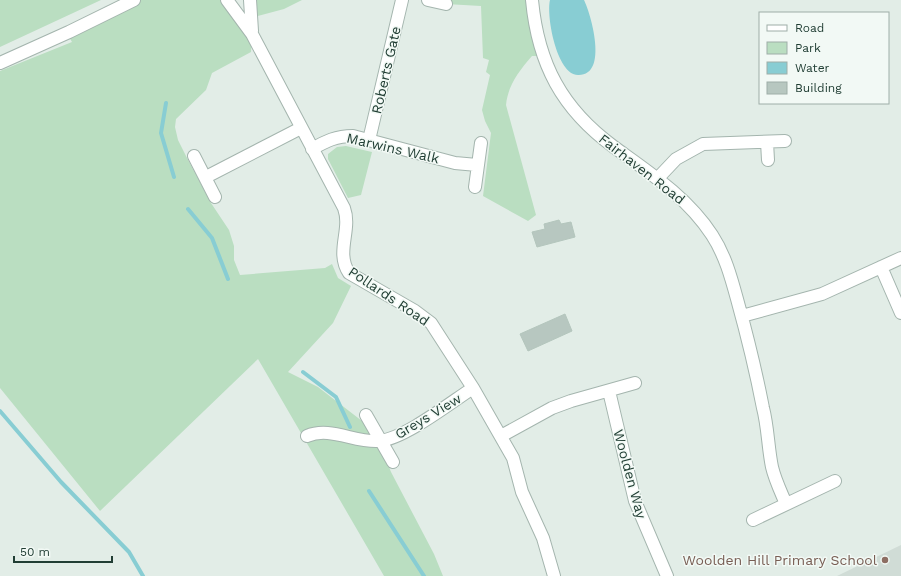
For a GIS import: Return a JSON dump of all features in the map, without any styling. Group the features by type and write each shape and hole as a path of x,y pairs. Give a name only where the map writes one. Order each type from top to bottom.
{"street":[{"path":"0,63 69,32 134,0"},
{"name":"Pollards Road","path":"227,0 252,34 344,208 348,218 343,248 344,266 349,273 415,310 431,323 473,388 513,458 522,492 543,538 554,576"},
{"name":"Pollards Road","path":"250,0 252,34"},
{"name":"Roberts Gate","path":"369,140 402,0"},
{"path":"428,0 446,4"},
{"name":"Fairhaven Road","path":"532,0 534,22 543,56 554,81 564,98 579,117 594,131 679,195 712,234 723,254 742,316 764,408 772,468 786,504"},
{"path":"206,177 301,128"},
{"name":"Marwins Walk","path":"312,148 329,139 340,136 353,136 455,163 477,165"},
{"path":"658,178 676,159 686,152 703,144 785,141"},
{"path":"767,142 768,160"},
{"path":"475,188 481,143"},
{"path":"194,156 216,197"},
{"path":"742,316 815,296 901,258"},
{"path":"881,267 901,313"},
{"path":"501,436 552,408 571,401 635,383"},
{"name":"Greys View","path":"382,440 405,432 473,388"},
{"name":"Woolden Way","path":"609,391 634,501 667,576"},
{"name":"Greys View","path":"366,414 393,462"},
{"path":"307,436 323,432 372,441 382,440"},
{"path":"753,520 835,482"}],"shaded area":[{"name":"Woolden Hill Primary School","path":"901,545 901,576 837,576"}],"green space":[{"path":"0,0 101,0 0,47"},
{"path":"134,0 227,0 252,34 251,52 212,73 206,90 176,119 175,127 178,140 211,203 229,230 234,246 234,260 240,275 325,268 332,264 338,278 351,286 333,323 288,372 318,387 362,421 377,438 391,472 434,554 443,576 384,576 258,359 100,511 0,388 0,71 72,42 68,35"},
{"path":"250,0 302,0 284,9 250,18"},
{"path":"428,0 532,0 543,56 532,56 523,67 509,91 506,105 536,215 528,221 483,196 491,133 485,121 482,110 490,75 486,72 489,60 483,58 481,6 446,4"},
{"path":"346,146 372,152 361,195 348,198 328,159 328,154 337,147"}],"water":[{"path":"550,0 584,0 590,18 595,43 593,66 587,73 578,75 571,72 564,66 555,44 552,31 549,8"}],"building":[{"path":"559,220 561,224 571,222 575,237 537,247 532,232 545,229 544,224"},
{"path":"565,314 572,331 528,351 520,334"}],"waterway":[{"path":"166,103 161,133 174,177"},
{"path":"188,209 212,238 228,279"},
{"path":"303,372 336,397 350,427"},
{"path":"0,411 61,482 129,552 143,576"},
{"path":"369,491 424,576"}],"place":[{"name":"Woolden Hill Primary School","path":"885,560"}]}
